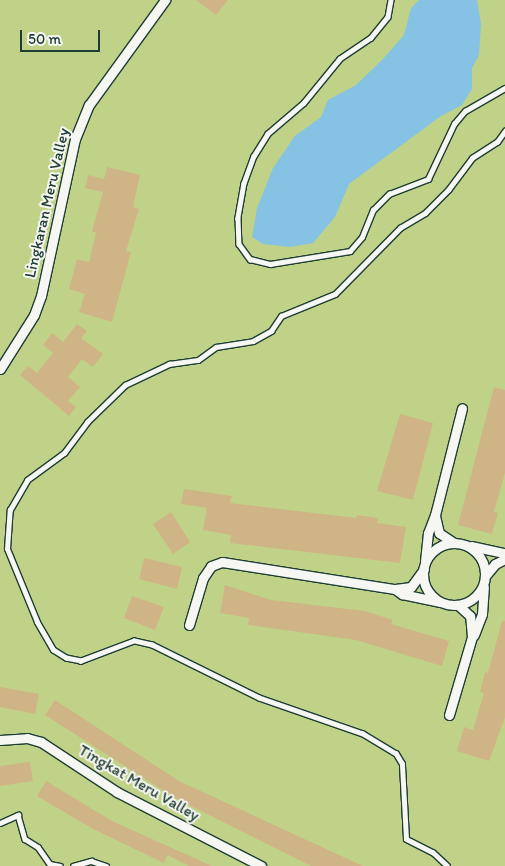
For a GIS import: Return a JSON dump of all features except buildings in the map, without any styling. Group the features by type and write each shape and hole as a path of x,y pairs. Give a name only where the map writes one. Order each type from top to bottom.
{"street":[{"name":"Lingkaran Meru Valley","path":"0,369 34,315 41,296 75,139 89,105 165,0"},
{"path":"443,603 430,593 424,567 428,533 435,515 462,408"},
{"path":"435,515 439,533 477,553 485,580 482,614 472,637 449,715"},
{"path":"190,625 203,578 211,566 222,562 394,589 411,587 433,551 459,543 505,553"},
{"path":"394,589 402,594 458,605 474,598 495,564 505,559"},
{"path":"458,605 470,616 472,637"},
{"name":"Tingkat Meru Valley","path":"0,740 27,738 41,742 117,792 261,866"}],"lane":[{"path":"391,0 388,17 371,38 340,59 304,103 268,134 254,156 244,183 238,218 239,244 250,259 270,264 350,251 362,237 373,210 389,194 428,179 446,139 465,111 492,98 505,88"},
{"path":"447,866 433,853 406,838 402,764 396,754 364,734 259,698 152,645 134,641 81,661 66,658 53,650 37,622 7,549 10,510 27,480 64,453 87,422 125,385 169,364 198,360 216,347 253,341 271,331 281,316 298,307 320,303 335,294 400,228 425,213 448,190 472,158 497,142 505,131"},
{"path":"0,823 18,815 25,839 38,847 50,864 60,866"},
{"path":"73,866 91,861 106,866"}],"green space":[{"path":"0,0 505,0 505,866 0,866"}],"water":[{"path":"419,0 477,0 481,24 479,55 472,68 472,89 462,105 441,116 349,184 335,217 313,243 290,247 263,244 252,237 257,208 273,168 295,136 321,117 328,100 356,85 383,59 404,35 411,8"}]}
